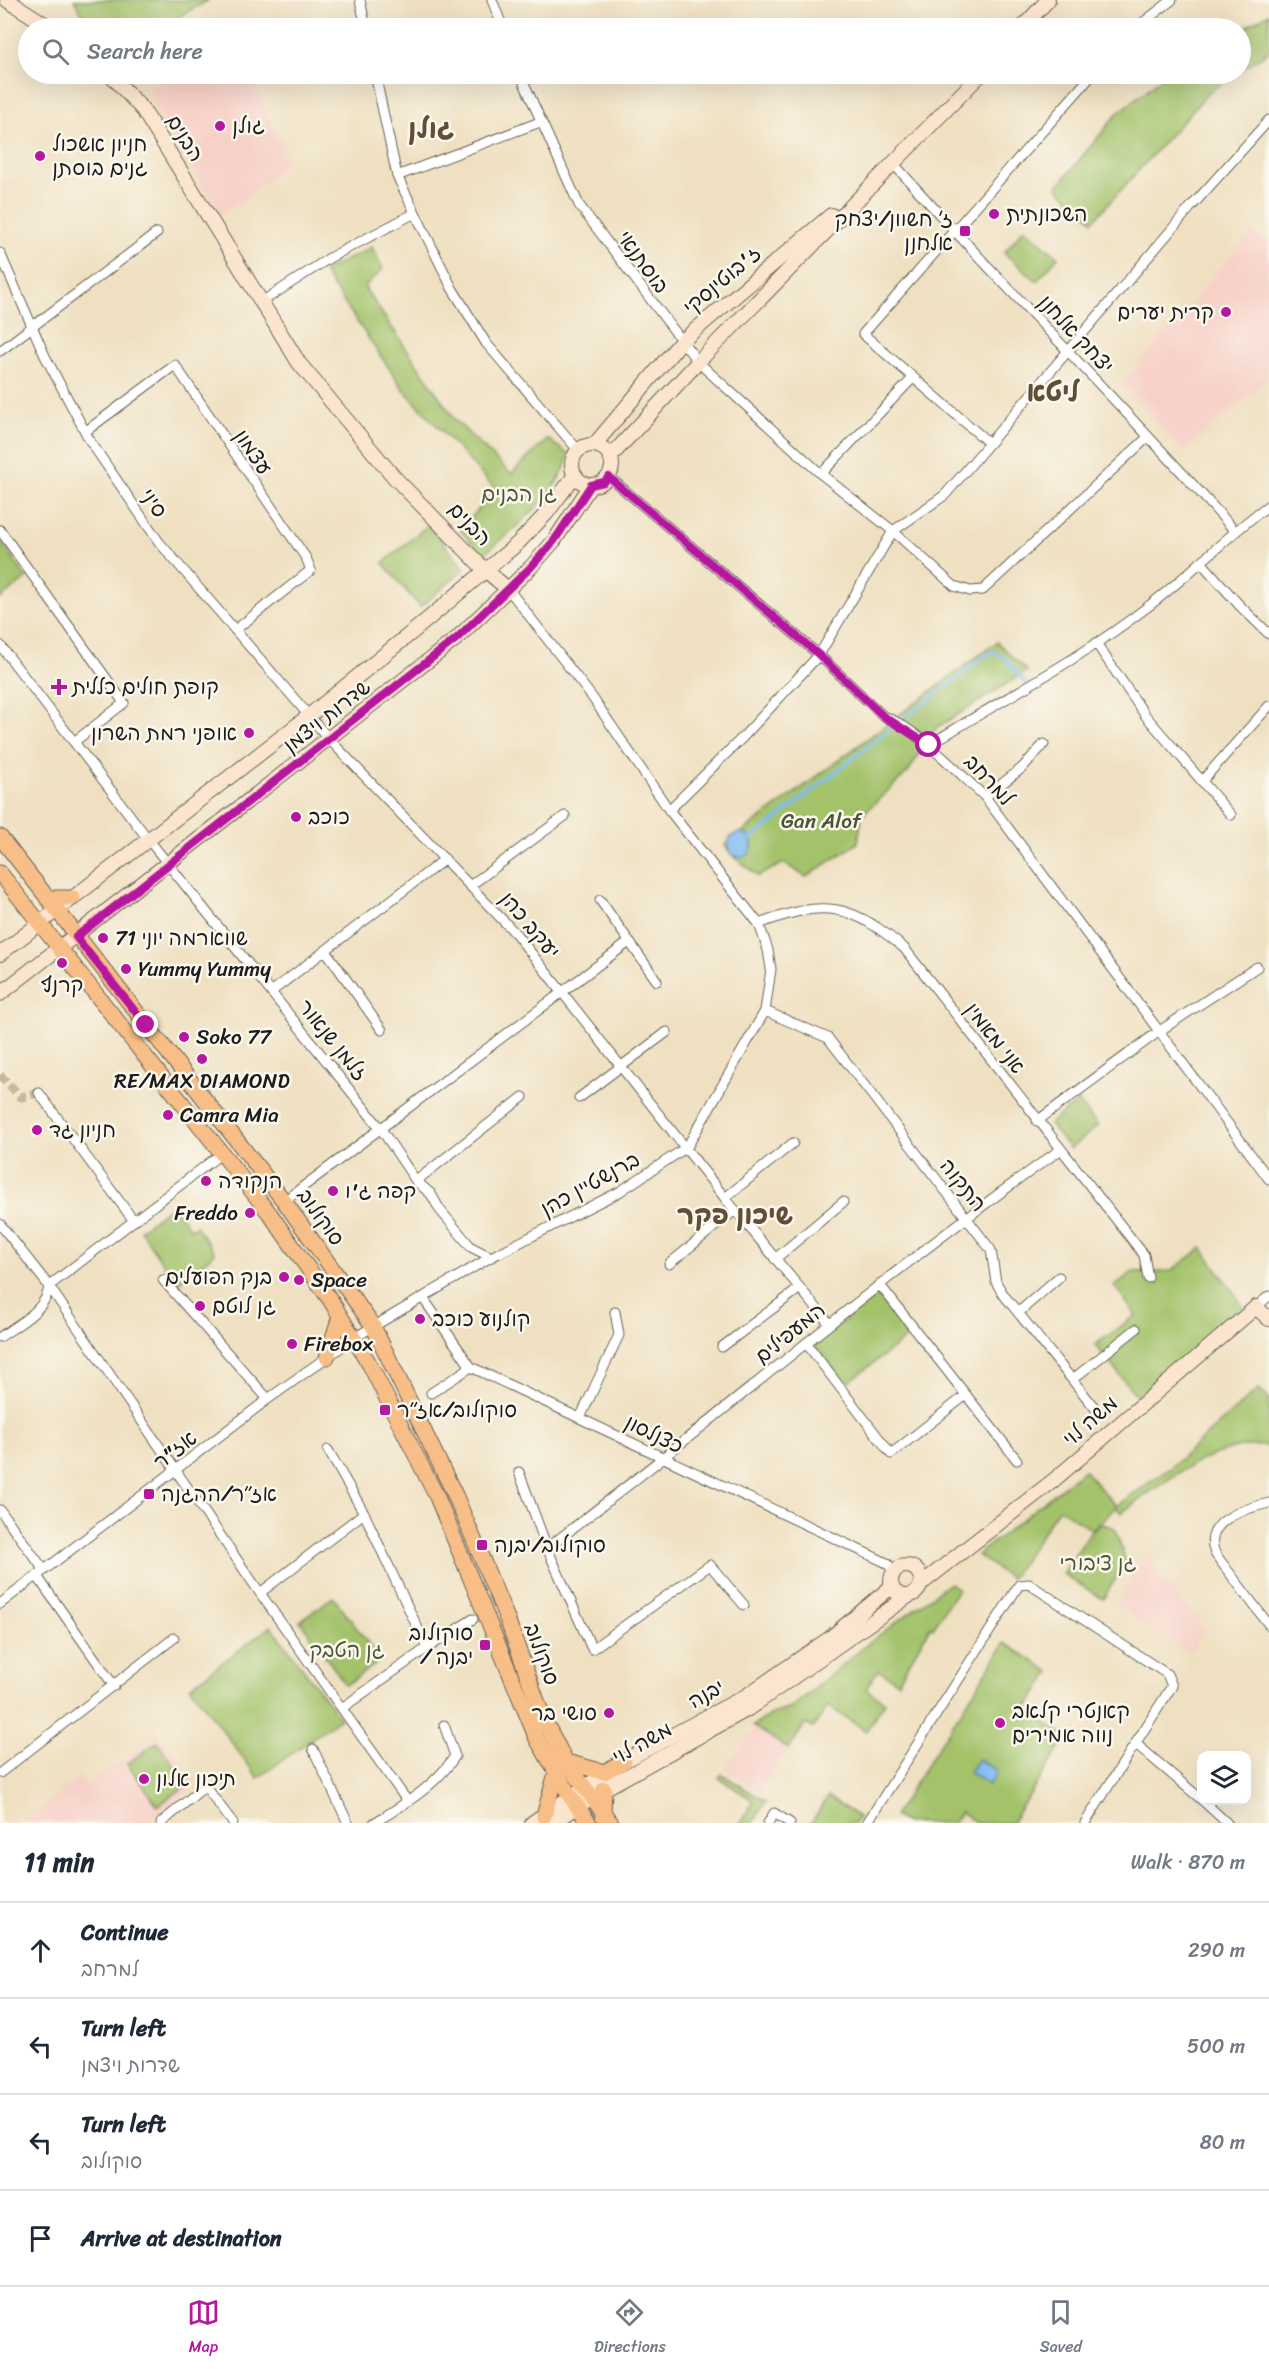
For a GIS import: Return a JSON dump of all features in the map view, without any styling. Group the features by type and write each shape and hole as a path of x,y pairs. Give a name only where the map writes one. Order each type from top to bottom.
{"main road":[{"name":"סוקולוב","path":"0,837 284,1201 373,1326 456,1497 506,1616 574,1802 601,1821"},
{"name":"סוקולוב","path":"0,873 270,1214 340,1316 354,1338 437,1497 537,1739 561,1767 593,1792"},
{"path":"47,898 73,898"},
{"path":"327,1357 340,1316"},
{"path":"543,1820 561,1767 604,1772 624,1761"},
{"path":"593,1792 601,1821"}],"street":[{"path":"0,4 7,0 35,18"},
{"path":"360,0 364,18"},
{"path":"492,0 499,18"},
{"path":"1031,18 1048,0"},
{"path":"1149,18 1172,0"},
{"name":"הבנים","path":"119,84 143,110 299,363 394,477 484,569 509,590 592,697 669,810 759,924 768,950 771,969 765,1011"},
{"path":"377,84 397,176 452,288 486,343 578,450"},
{"name":"בוסתנאי","path":"523,84 579,205 698,362 821,474 893,531 954,586 970,591 983,590 1148,437"},
{"name":"ז'בוטינסקי","path":"611,456 698,362 971,84"},
{"path":"989,443 862,334 1084,84"},
{"path":"669,810 743,737 819,655 893,531 945,495 1067,350 1269,120"},
{"path":"397,176 540,122"},
{"name":"ז'בוטינסקי","path":"595,444 681,342 892,164"},
{"name":"יצחק אלחנן","path":"892,164 1234,530"},
{"path":"260,303 331,257 415,213"},
{"path":"0,351 157,233"},
{"name":"סיני","path":"0,252 34,326 45,356 86,431 159,542 330,740"},
{"name":"עצמון","path":"86,431 175,365 306,558 311,570 235,630"},
{"path":"821,474 913,378"},
{"path":"595,444 607,450 613,463 609,477 604,482 591,485 579,480 575,475 572,462 578,450 595,444"},
{"name":"שדרות ויצמן","path":"0,954 310,715 416,629 517,543 546,514 575,475"},
{"name":"למרחב","path":"609,477 819,655 883,716 929,745 985,797 1269,1179"},
{"name":"שדרות ויצמן","path":"0,994 330,740 456,639 509,590 554,541 591,485"},
{"path":"929,745 1096,643 1146,608 1201,562 1234,530 1269,505"},
{"path":"0,530 124,703 74,742"},
{"path":"1201,562 1240,606 1269,634"},
{"path":"1096,643 1145,715 1231,815"},
{"name":"זלמן שנאור","path":"0,645 148,839 381,1129 416,1181 431,1194 440,1210 471,1247 491,1257"},
{"path":"1202,781 1269,706"},
{"name":"יעקב כהן","path":"330,740 516,934 620,1067 687,1147 725,1198 829,1323"},
{"path":"985,797 1022,768 1044,744"},
{"path":"471,885 565,816"},
{"path":"271,992 445,859"},
{"path":"600,900 657,981"},
{"name":"אני מאמין","path":"759,924 811,908 852,914 875,925 904,948 1144,1255 1148,1278"},
{"path":"284,1201 629,942"},
{"path":"326,951 382,1030"},
{"path":"1037,1121 1158,1032 1257,967"},
{"name":"ברנשטיין כהן","path":"373,1326 491,1257 619,1192 687,1147 765,1011"},
{"name":"התקוה","path":"765,1011 828,1038 991,1250 996,1282 1003,1294 1099,1413"},
{"path":"579,1098 667,1032"},
{"path":"39,1093 134,1221"},
{"path":"416,1181 523,1098"},
{"path":"725,1198 794,1143"},
{"name":"המעפילים","path":"547,1548 663,1460 829,1323 1060,1150"},
{"path":"0,1337 40,1306 48,1296 49,1286 222,1153"},
{"path":"775,1259 843,1202"},
{"path":"669,1264 735,1210"},
{"path":"0,1224 49,1286 260,1593 408,1802"},
{"path":"1019,1312 1059,1277"},
{"path":"163,1281 268,1399"},
{"path":"880,1285 1017,1460"},
{"path":"722,1347 800,1288"},
{"path":"1269,1296 1256,1306 1269,1318"},
{"path":"423,1298 471,1367 431,1393"},
{"name":"משה לוי","path":"921,1584 1054,1480 1256,1306"},
{"path":"580,1418 619,1335 615,1312"},
{"name":"אז\"ר","path":"0,1604 177,1471 268,1399 373,1326"},
{"path":"1073,1379 1136,1329"},
{"path":"806,1343 891,1455 966,1395"},
{"name":"כצנלסון","path":"471,1367 663,1460 887,1563 894,1572"},
{"path":"328,1450 364,1513 426,1648"},
{"path":"519,1472 547,1548 592,1649 710,1565 744,1605"},
{"path":"1269,1503 1248,1507 1232,1515 1213,1534 1212,1549 1269,1625"},
{"path":"0,1510 114,1686"},
{"path":"260,1593 364,1513"},
{"path":"912,1567 920,1574 921,1584 916,1593 907,1597 897,1594 891,1587 894,1572 902,1566 948,1564"},
{"path":"867,1823 1019,1585 1029,1584 1167,1674 1172,1686 1085,1823"},
{"name":"יבנה","path":"543,1820 593,1792 624,1761 746,1696 830,1638 891,1587"},
{"name":"משה לוי","path":"593,1792 748,1709 907,1597"},
{"path":"342,1708 426,1648 473,1619"},
{"path":"0,1773 174,1638"},
{"path":"374,1823 408,1802 445,1772 455,1756 444,1725"},
{"path":"1136,1744 1197,1796"},
{"path":"314,1749 348,1823"},
{"path":"161,1823 204,1786 233,1823"},
{"path":"1207,1805 1227,1823"},
{"path":"768,1823 774,1813 786,1822"}],"shaded area":[{"name":"גולן","path":"158,84 255,84 288,161 246,200 219,215 146,91"},
{"name":"קרית יערים","path":"1252,231 1269,246 1269,377 1184,453 1122,383"},
{"path":"1146,1556 1205,1629 1190,1653 1115,1605"},
{"path":"756,1728 789,1749 760,1792 723,1770"},
{"name":"תיכון אלון","path":"159,1733 198,1784 145,1823 21,1823 80,1777 87,1785"}],"green space":[{"path":"74,0 209,0 176,18 84,18"},
{"path":"1269,13 1269,51 1251,63 1251,24"},
{"path":"1154,84 1221,84 1209,92 1093,221 1057,187 1118,113"},
{"path":"1024,228 1058,257 1037,281 1004,253"},
{"name":"גן הבנים","path":"372,247 383,269 364,287 456,421 511,474 548,439 569,455 563,470 545,498 483,555 460,530 496,490 404,390 323,272"},
{"path":"428,525 465,569 420,607 383,563"},
{"path":"0,540 27,578 0,599"},
{"name":"Gan Alof","path":"997,642 1027,671 936,728 908,772 862,815 858,843 806,877 784,863 758,876 731,854 725,845"},
{"path":"1078,1101 1098,1126 1070,1149 1049,1124"},
{"path":"173,1205 190,1229 196,1226 215,1253 177,1284 140,1230"},
{"path":"1202,1248 1246,1310 1140,1400 1095,1345 1136,1315 1114,1286 1133,1272 1171,1271"},
{"path":"878,1295 909,1336 845,1385 814,1344"},
{"path":"1258,1389 1269,1398 1269,1446 1248,1446 1228,1450 1190,1466 1121,1513 1116,1507 1092,1530 1059,1508 1011,1579 977,1555 1084,1470 1116,1506 1171,1467"},
{"name":"גן ציבורי","path":"1102,1524 1115,1528 1126,1562 1103,1599 1063,1574 1090,1532"},
{"path":"950,1583 958,1589 933,1628 930,1627 898,1682 878,1670 866,1689 885,1702 866,1731 828,1706 813,1728 805,1724 789,1749 753,1726 772,1714 791,1708 871,1641"},
{"name":"גן הטבק","path":"333,1597 381,1660 346,1685 300,1621"},
{"path":"271,1626 340,1718 258,1778 190,1687"},
{"name":"קאנטרי קלאב נווה אמירים","path":"1005,1643 1050,1672 1026,1710 1067,1737 1011,1823 977,1823 960,1812 953,1823 906,1823 894,1816"},
{"path":"157,1742 188,1784 158,1806 127,1764"},
{"path":"722,1774 766,1802 753,1823 740,1823 754,1801 719,1778"},
{"path":"828,1797 859,1817 855,1823 811,1823"}],"water":[{"path":"740,833 749,836 752,845 749,854 740,857 731,854 728,845 731,836"},
{"path":"978,1759 997,1771 989,1785 969,1772"}],"waterway":[{"path":"901,721 992,651 1005,658 1027,685"},
{"path":"751,839 895,725"}],"tunnel":[{"path":"0,1075 21,1097 39,1093"}],"place":[{"name":"גולן","path":"220,126"},
{"name":"חניון אשכול גנים בוסתן","path":"40,156"},
{"name":"השכונתית","path":"994,214"},
{"name":"ז׳ חשוון/יצחק אלחנן","path":"965,231"},
{"name":"קרית יערים","path":"1226,312"},
{"name":"קופת חולים כללית","path":"59,687"},
{"name":"אופני רמת השרון","path":"249,733"},
{"name":"כוכב","path":"296,817"},
{"name":"שווארמה יוני 71","path":"103,938"},
{"name":"קרנף","path":"62,963"},
{"name":"Yummy Yummy","path":"126,969"},
{"name":"Soko 77","path":"184,1037"},
{"name":"RE/MAX DIAMOND","path":"202,1059"},
{"name":"Camra Mia","path":"168,1115"},
{"name":"חניון גד","path":"37,1130"},
{"name":"הנקודה","path":"206,1181"},
{"name":"קפה ג'ו","path":"333,1191"},
{"name":"Freddo","path":"250,1213"},
{"name":"בנק הפועלים","path":"284,1277"},
{"name":"Space","path":"299,1280"},
{"name":"גן לוטם","path":"200,1306"},
{"name":"קולנוע כוכב","path":"420,1319"},
{"name":"Firebox","path":"292,1344"},
{"name":"סוקולוב/אז״ר","path":"385,1410"},
{"name":"אז״ר/ההגנה","path":"149,1494"},
{"name":"סוקולוב/יבנה","path":"482,1545"},
{"name":"סוקולוב / יבנה","path":"485,1645"},
{"name":"סושי בר","path":"609,1713"},
{"name":"קאנטרי קלאב נווה אמירים","path":"1000,1723"},
{"name":"תיכון אלון","path":"144,1779"}],"district":[{"name":"גולן","path":"431,129"},
{"name":"ליטא","path":"1053,392"},
{"name":"שיכון פקר","path":"735,1215"}],"route":[{"path":"146,1025 76,937 456,639 509,590 554,541 591,485 604,482 609,477 819,655 883,716 892,719 929,745"}]}
